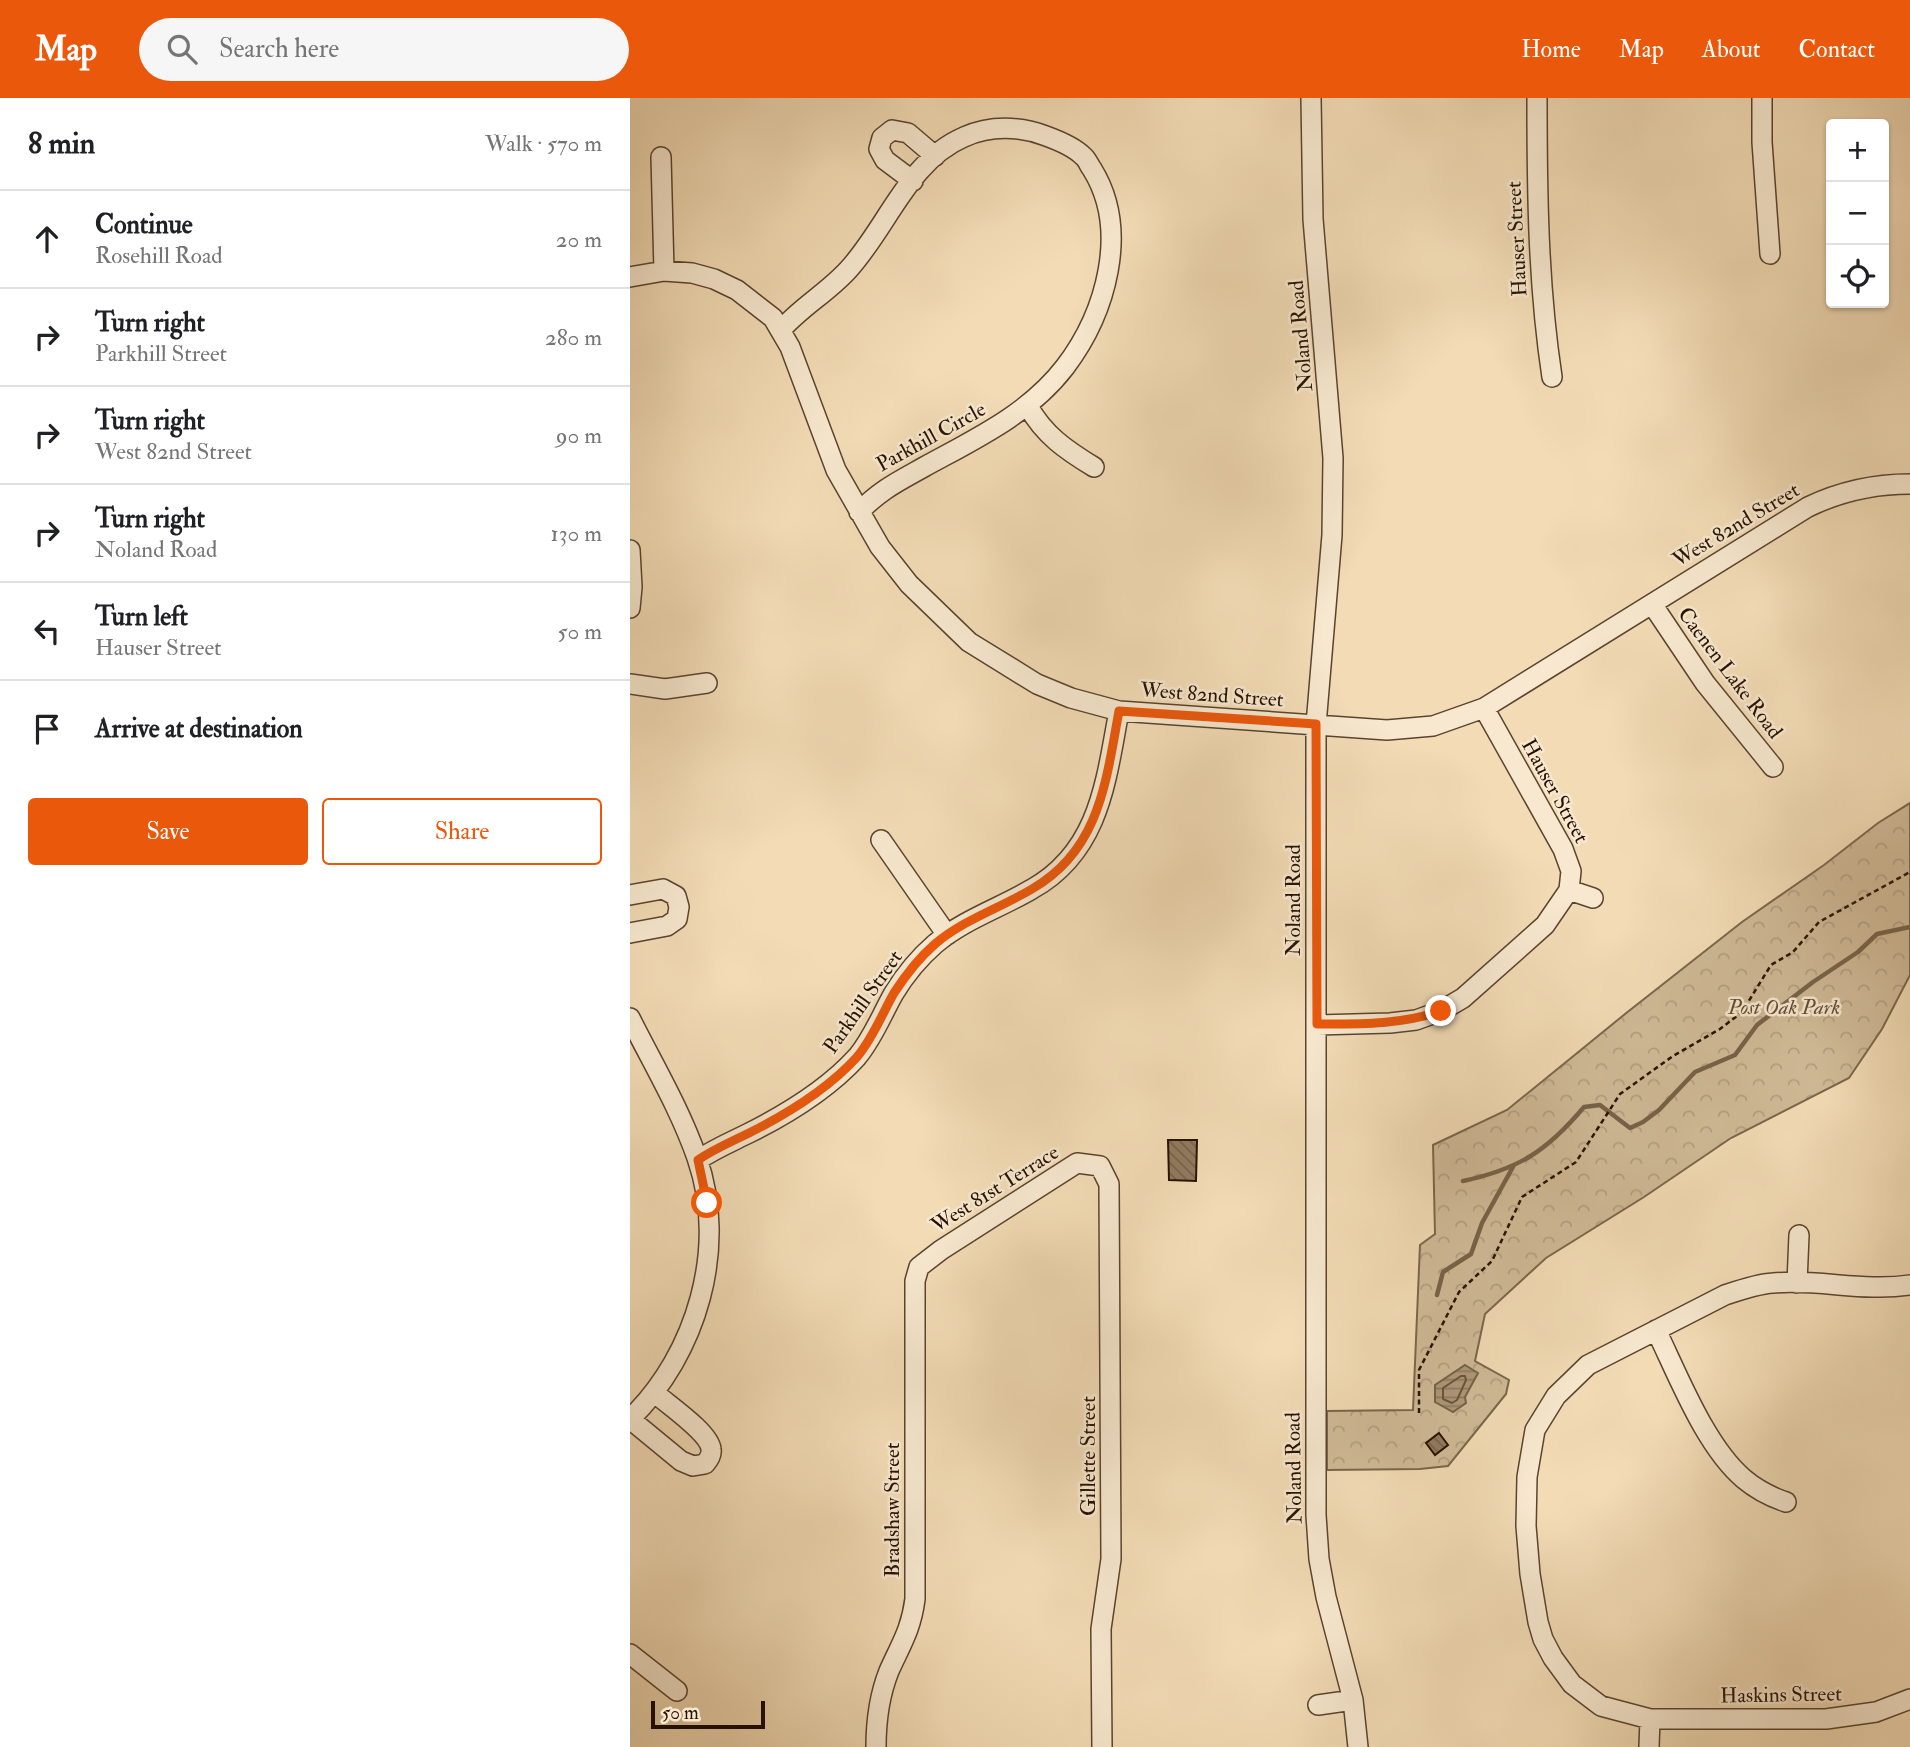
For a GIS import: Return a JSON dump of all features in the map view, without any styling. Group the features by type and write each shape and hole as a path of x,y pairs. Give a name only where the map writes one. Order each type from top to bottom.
{"street":[{"name":"Noland Road","path":"1311,98 1313,219 1333,458 1332,535 1316,724 1316,1515 1319,1559 1326,1597 1353,1700 1358,1747"},
{"name":"Hauser Street","path":"1537,98 1536,195 1552,377"},
{"path":"1762,98 1762,142 1770,254"},
{"name":"Parkhill Circle","path":"781,330 849,269 923,165 948,144 979,131 1003,127 1033,131 1088,149 1109,213 1111,241 1107,274 1099,305 1086,335 1066,366 1028,405 1005,421 877,494 859,512"},
{"path":"913,181 885,160 879,149 882,138 892,130 908,133 935,156"},
{"path":"661,157 664,271"},
{"name":"West 82nd Street","path":"630,277 664,271 692,273 714,279 737,290 773,318 790,347 828,451 859,512 880,547 909,584 970,642 1006,667 1071,698 1119,711 1387,730 1433,726 1484,708 1791,516 1823,499 1869,486 1910,484"},
{"path":"1028,405 1038,423 1052,439 1094,467"},
{"path":"630,550 630,608"},
{"name":"Caenen Lake Road","path":"1652,604 1705,683 1773,767"},
{"path":"630,684 665,689 707,683"},
{"name":"Hauser Street","path":"1484,708 1563,849 1571,872 1569,890"},
{"name":"Parkhill Street","path":"698,1160 716,1147 782,1115 841,1073 871,1037 896,990 933,946 947,934 1034,888 1072,855 1094,820 1103,796 1119,711"},
{"path":"881,840 947,934"},
{"path":"630,895 663,889 676,896 679,907 677,919 667,926 630,933"},
{"path":"1317,1024 1390,1023 1416,1020 1441,1011 1463,998 1545,925 1569,890 1593,898"},
{"path":"630,1018 685,1127 698,1160 707,1203 709,1237 707,1267 698,1307 686,1339 637,1407"},
{"name":"West 81st Terrace","path":"919,1267 940,1250 1077,1163 1100,1166"},
{"name":"Gillette Street","path":"1100,1166 1109,1184 1110,1203 1111,1559 1101,1629 1102,1747"},
{"path":"1797,1283 1799,1235"},
{"name":"Bradshaw Street","path":"876,1747 881,1696 890,1669 905,1641 913,1618 915,1599 915,1280 919,1267"},
{"path":"1649,1747 1650,1719 1601,1706 1573,1684 1553,1658 1538,1622 1526,1526 1527,1477 1535,1430 1556,1396 1588,1365 1734,1292 1772,1283 1868,1288 1910,1285"},
{"path":"1656,1330 1693,1406 1731,1466 1745,1480 1786,1503"},
{"path":"630,1654 677,1691"},
{"name":"Haskins Street","path":"1650,1719 1826,1718 1876,1712 1910,1699"},
{"path":"1318,1705 1353,1700"}],"path":[{"path":"1419,1413 1419,1370 1459,1292 1492,1261 1522,1197 1576,1162 1620,1094 1742,1012 1771,965 1793,952 1819,922 1910,873"}],"green space":[{"name":"Post Oak Park","path":"1910,803 1910,975 1882,1029 1849,1078 1731,1138 1644,1197 1546,1258 1485,1314 1475,1361 1509,1380 1506,1394 1448,1466 1327,1470 1327,1411 1413,1410 1420,1245 1435,1234 1433,1145 1507,1110 1742,922 1824,865 1878,823"}],"water":[{"path":"1465,1365 1478,1373 1465,1397 1466,1403 1453,1412 1435,1402 1435,1385"}],"building":[{"path":"1168,1140 1197,1140 1196,1181 1169,1180"},
{"path":"1439,1433 1448,1445 1435,1455 1426,1443"}],"waterway":[{"path":"1463,1181 1500,1171 1531,1156 1557,1135 1584,1107 1600,1105 1630,1128 1643,1122 1659,1110 1695,1072 1735,1055 1757,1025 1858,952 1877,934 1910,927"},
{"path":"1437,1295 1443,1272 1471,1254 1482,1223 1514,1165"}],"route":[{"path":"707,1203 698,1160 716,1147 782,1115 841,1073 871,1037 896,990 933,946 947,934 1034,888 1072,855 1094,820 1103,796 1119,711 1316,724 1317,1024 1390,1023 1416,1020 1441,1011"}]}
